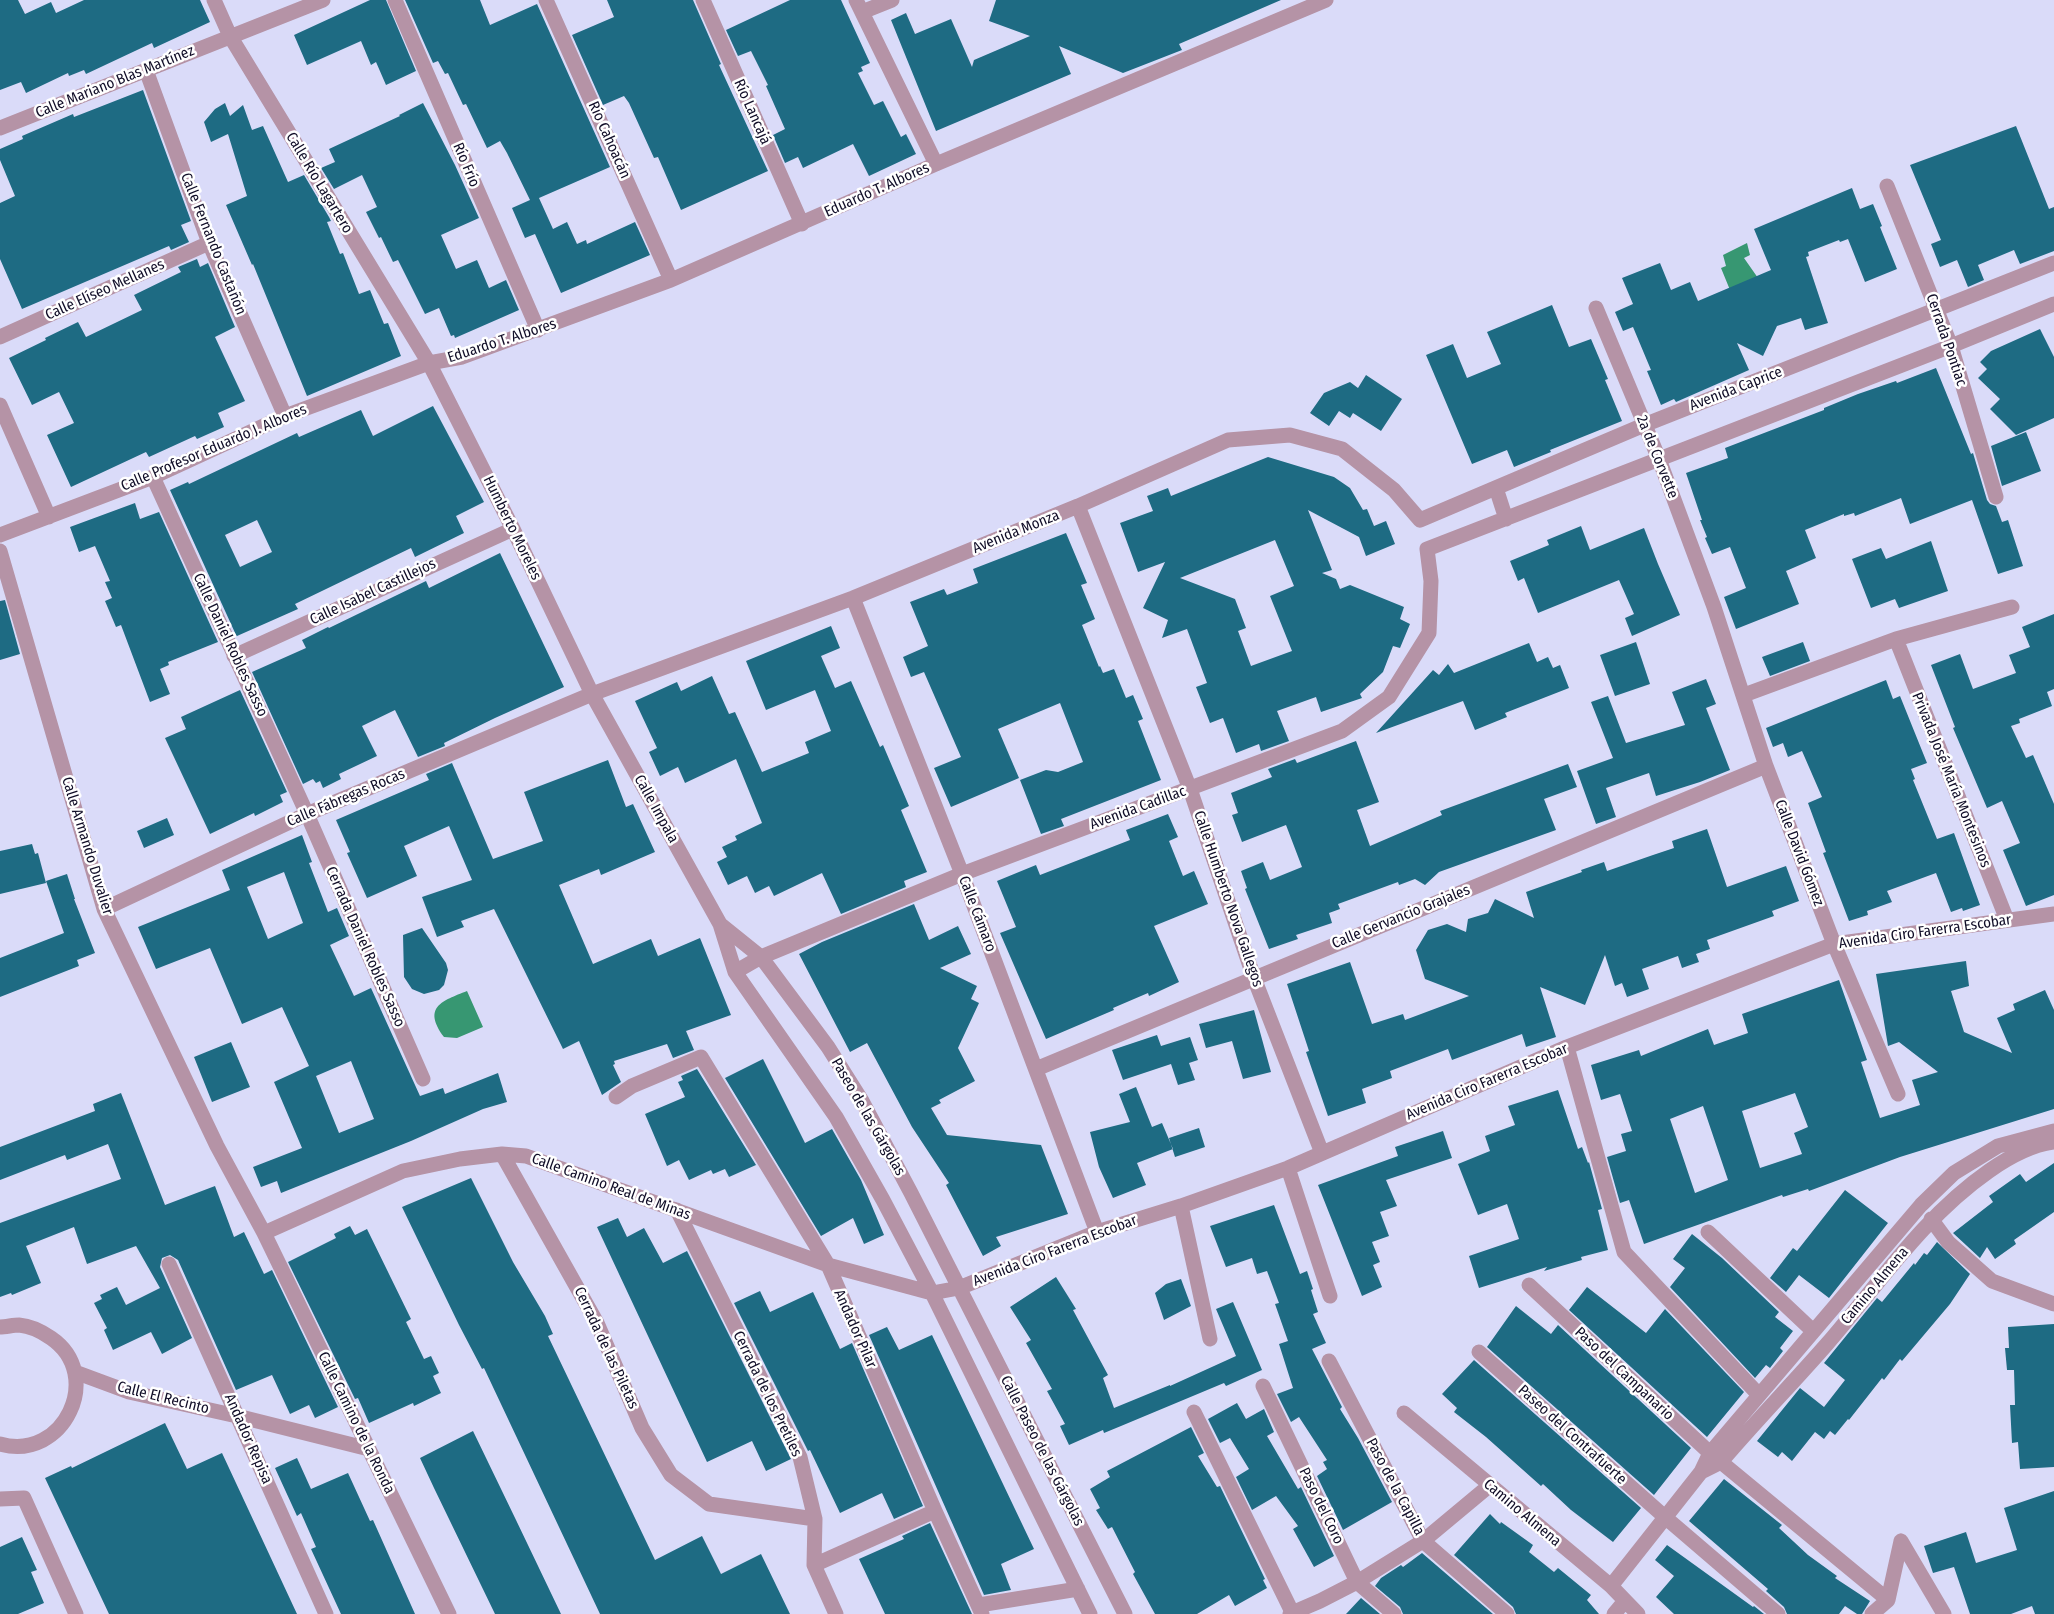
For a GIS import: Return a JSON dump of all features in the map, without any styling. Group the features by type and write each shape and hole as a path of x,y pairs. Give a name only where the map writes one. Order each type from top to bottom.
{"street":[{"name":"Calle Río Lagartero","path":"214,0 230,36 429,363"},
{"name":"Calle Mariano Blas Martínez","path":"0,128 322,0"},
{"name":"Río Frío","path":"395,0 538,330"},
{"name":"Río Cahoacán","path":"546,0 671,280"},
{"name":"Río Lancajá","path":"703,0 802,224"},
{"path":"892,0 859,6 936,164"},
{"name":"Eduardo T. Albores","path":"429,363 462,357 671,280 936,164 1322,1"},
{"name":"Calle Fernando Castañón","path":"146,70 209,243 285,416"},
{"name":"Cerrada Pontiac","path":"1887,186 1951,346 1996,497"},
{"name":"Calle Elíseo Mellanes","path":"0,337 209,243"},
{"name":"Avenida Caprice","path":"1420,520 1644,424 2054,264"},
{"path":"1496,488 1506,519 2054,304"},
{"name":"2a de Corvette","path":"1596,308 1659,459 1714,606"},
{"name":"Calle Profesor Eduardo J. Albores","path":"0,535 153,477 285,416 429,363"},
{"name":"Humberto Moreles","path":"429,363 592,694"},
{"path":"0,406 49,517"},
{"name":"Avenida Monza","path":"592,694 853,598 1078,506 1228,440 1290,435 1342,449 1394,490 1420,520"},
{"name":"Calle Daniel Robles Sasso","path":"153,477 307,814"},
{"name":"Calle Humberto Nova Gallegos","path":"1078,506 1190,789 1254,978 1322,1153"},
{"name":"Avenida Cadillac","path":"735,972 761,957 962,874 1342,731 1389,697 1429,633 1431,581 1427,549 1506,519"},
{"name":"Calle Isabel Castillejos","path":"234,656 512,529"},
{"name":"Calle Armando Duvalier","path":"0,551 104,909 218,1146 264,1233"},
{"name":"Calle Cámaro","path":"853,598 962,874 1097,1232"},
{"name":"Calle David Gómez","path":"1714,606 1766,766 1834,944 1898,1094"},
{"path":"1744,695 1896,639 2012,607"},
{"name":"Privada José María Montesinos","path":"1896,639 2007,920"},
{"name":"Calle Fábregas Rocas","path":"104,909 307,814 592,694"},
{"name":"Calle Impala","path":"592,694 720,924 735,972"},
{"name":"Calle Gervancio Grajales","path":"1036,1069 1766,766"},
{"name":"Cerrada Daniel Robles Sasso","path":"307,814 422,1079"},
{"name":"Avenida Ciro Farerra Escobar","path":"932,1293 959,1288 1097,1232 1181,1206 1288,1168 1567,1047 1834,944 2054,914"},
{"name":"Calle Impala","path":"720,924 761,957"},
{"name":"Paseo de las Gárgolas","path":"761,957 828,1047 862,1101 959,1288"},
{"name":"Paseo de las Gárgolas","path":"735,972 836,1117 883,1200 932,1293"},
{"path":"1567,1047 1624,1252 1759,1395"},
{"name":"Andador Pilar","path":"616,1097 632,1086 701,1057 828,1265 935,1511 981,1610"},
{"name":"Camino Almena","path":"1715,1458 1759,1395 1921,1205 1954,1174 1998,1146 2054,1131"},
{"name":"Camino Almena","path":"1715,1458 1828,1343 1931,1219 1964,1188 2008,1158 2040,1144 2054,1142"},
{"name":"Calle Camino Real de Minas","path":"264,1233 403,1171 460,1158 502,1154 526,1156 828,1265 932,1293"},
{"name":"Cerrada de las Piletas","path":"502,1154 597,1323 642,1428 671,1475 709,1504 814,1518"},
{"path":"1288,1168 1330,1296"},
{"path":"1181,1206 1210,1339"},
{"name":"Cerrada de los Pretiles","path":"676,1210 800,1457 814,1518 814,1565 836,1614"},
{"path":"1931,1219 1948,1242 1992,1281 2054,1304"},
{"path":"1708,1232 1813,1331"},
{"name":"Calle Camino de la Ronda","path":"264,1233 449,1614"},
{"name":"Andador Repisa","path":"169,1264 326,1614"},
{"name":"Paso del Campanario","path":"1528,1285 1715,1458 1888,1600"},
{"name":"Calle Paseo de las Gárgolas","path":"959,1288 1125,1614"},
{"name":"Calle Paseo de las Gárgolas","path":"932,1293 1090,1614"},
{"path":"0,1327 20,1325 40,1330 58,1342 66,1353 75,1372 75,1400 67,1420 48,1438 28,1446 10,1447 0,1444"},
{"name":"Paseo del Contrafuerte","path":"1479,1352 1666,1518 1778,1614"},
{"name":"Paso de la Capilla","path":"1329,1361 1423,1541 1506,1614"},
{"name":"Calle El Recinto","path":"75,1372 128,1392 237,1416 369,1449"},
{"name":"Paso del Coro","path":"1263,1386 1357,1582 1394,1614"},
{"path":"1194,1412 1292,1614 1357,1582 1423,1541 1489,1486"},
{"name":"Camino Almena","path":"1404,1413 1610,1586 1638,1614"},
{"path":"1610,1586 1701,1472 1715,1458"},
{"path":"0,1499 24,1498 76,1614"},
{"path":"814,1565 935,1511"},
{"path":"1872,1614 1888,1600 1901,1541 1944,1614"},
{"path":"981,1610 1078,1589"},
{"path":"1614,1614 1624,1602"}],"shaded area":[{"path":"1747,243 1750,255 1744,258 1758,278 1730,290 1721,268 1726,266 1723,255"},
{"path":"467,991 483,1027 457,1038 444,1037 435,1019 435,1012 438,1006 450,998"}],"building":[{"path":"0,0 18,0 25,14 51,2 56,13 84,0 200,0 210,22 154,48 152,43 86,74 84,70 69,76 68,73 26,93 21,82 0,90"},
{"path":"370,0 386,0 416,71 386,85 376,62 371,65 361,41 307,65 294,35"},
{"path":"405,0 480,0 490,25 537,4 610,167 539,198 553,229 567,222 577,244 586,240 587,244 635,222 650,255 561,293 535,234 525,238 512,208 530,200 507,153 500,141 487,148 466,104 463,105 448,73 445,74 438,61 433,63"},
{"path":"607,0 693,0 721,64 719,65 768,171 681,210 658,157 654,158 629,103 624,96 603,105 572,35 614,17"},
{"path":"790,0 841,0 870,63 861,67 863,71 858,73 874,105 883,101 901,137 906,134 916,154 869,176 853,144 803,168 798,157 785,163 773,135 785,129 766,86 768,85 751,51 738,56 726,30"},
{"path":"996,0 1281,0 1179,44 1182,50 1123,73 1059,46 1071,74 936,131 891,20 906,13 915,34 951,19 972,67 974,60 1030,36 989,21"},
{"path":"143,90 191,221 181,225 189,242 171,250 169,246 22,309 0,259 0,203 15,196 0,160 0,149 23,139 22,136 73,114 74,117"},
{"path":"225,103 230,116 243,105 252,130 263,126 288,182 304,175 331,221 327,222 340,254 343,253 359,294 370,290 384,324 388,323 401,356 307,396 253,264 226,205 247,196 228,134 211,142 204,122 215,109"},
{"path":"423,103 455,165 479,218 441,235 456,269 477,260 489,288 506,280 519,310 455,338 454,335 451,336 439,308 425,314 398,260 393,262 381,237 379,238 366,212 377,207 362,175 334,189 321,168 335,162 329,149 400,116"},
{"path":"2016,126 2049,209 2054,207 2054,251 2020,264 2014,250 1978,265 1984,280 1968,287 1957,260 1940,267 1931,244 1941,240 1910,165"},
{"path":"1852,188 1860,209 1873,204 1897,269 1865,282 1848,239 1840,242 1839,240 1808,252 1809,256 1806,257 1828,323 1805,330 1801,318 1777,326 1763,356 1737,343 1749,370 1676,402 1674,399 1661,405 1647,371 1651,370 1633,327 1623,331 1615,312 1633,304 1622,278 1660,263 1671,290 1690,282 1698,301 1771,270 1754,229"},
{"path":"197,259 200,267 208,263 235,327 215,337 245,401 218,413 224,427 197,439 195,436 149,457 146,452 71,487 47,435 74,423 59,392 32,405 9,358 78,322 86,337 142,310 134,295 181,272 178,267"},
{"path":"1552,305 1569,347 1591,339 1608,379 1605,380 1622,421 1550,450 1551,452 1514,467 1507,450 1472,464 1426,355 1453,344 1467,378 1501,364 1487,332"},
{"path":"2040,329 2054,357 2054,418 2016,435 1990,409 2000,399 1978,378 1987,369 1980,362 1991,351"},
{"path":"1936,368 1971,454 1973,453 1987,500 1990,504 1996,506 2002,522 2008,520 2023,566 1998,574 1972,500 1910,524 1901,498 1855,516 1854,513 1844,516 1844,514 1805,530 1816,558 1786,571 1799,604 1736,629 1724,597 1746,588 1730,547 1712,554 1705,538 1707,537 1686,473 1728,458 1725,448 1824,410 1824,408 1858,394 1896,381 1897,383"},
{"path":"1366,375 1402,399 1381,431 1353,413 1350,418 1339,411 1329,426 1310,413 1324,393 1350,382 1358,388"},
{"path":"433,406 484,502 456,516 464,533 415,557 411,548 295,604 298,609 237,636 170,490 188,482 189,484 297,433 299,437 361,410 373,436","holes":["257,520 272,552 240,567 225,535"]},
{"path":"2026,432 2041,471 2002,486 1991,446"},
{"path":"1268,457 1334,477 1350,488 1363,510 1367,509 1374,526 1386,521 1395,544 1366,556 1359,537 1308,510 1332,570 1322,573 1336,579 1340,589 1350,585 1404,607 1400,619 1410,624 1400,648 1393,646 1383,672 1360,694 1362,698 1321,712 1316,697 1277,711 1289,741 1261,751 1259,744 1236,753 1223,718 1210,723 1196,687 1207,683 1187,629 1162,638 1168,620 1143,608 1165,562 1138,572 1120,523 1153,511 1147,496 1168,488 1171,496","holes":["1275,540 1294,586 1270,596 1292,651 1251,666 1238,631 1246,628 1235,599 1180,578"]},
{"path":"135,503 140,519 159,512 218,642 168,662 169,665 160,669 170,694 150,702 121,625 116,627 105,601 112,598 105,582 110,581 95,546 79,552 70,527"},
{"path":"1581,526 1590,550 1644,528 1680,615 1632,636 1625,618 1634,614 1619,580 1538,613 1524,578 1518,581 1510,561 1549,545 1547,540"},
{"path":"1066,533 1087,583 1081,585 1095,619 1082,625 1103,673 1114,669 1126,698 1133,695 1143,719 1138,721 1161,780 1061,819 1064,826 1041,834 1020,780 1046,770 1058,772 1083,762 1060,703 998,729 1019,778 951,807 934,768 961,757 924,672 911,677 903,657 928,646 910,602 944,589 947,595 978,583 973,569"},
{"path":"1931,541 1948,591 1899,608 1895,599 1871,608 1852,559 1881,548 1886,559"},
{"path":"500,553 564,687 495,718 444,743 445,746 418,757 395,710 362,726 377,756 339,774 341,779 323,788 320,781 316,783 313,779 303,784 252,672 306,648 302,640 328,627 426,581 429,588"},
{"path":"5,600 20,654 0,660 0,601"},
{"path":"2054,614 2054,689 2047,692 2052,706 2019,719 2020,723 2011,726 2026,758 2033,755 2054,804 2054,895 2026,906 2003,850 2020,843 2002,801 1987,808 1953,728 1955,727 1931,665 1960,654 1973,689 2016,673 2009,655 2030,647 2022,627"},
{"path":"831,626 840,648 821,656 835,688 851,681 880,747 883,745 909,806 901,810 927,872 904,881 906,887 841,914 822,873 774,896 769,886 755,893 747,876 728,885 717,862 727,857 722,847 737,840 735,836 762,823 736,759 685,783 678,767 660,776 649,752 657,748 635,701 677,682 681,691 712,676 729,714 735,712 762,772 809,753 805,742 831,731 815,690 766,710 746,661"},
{"path":"1636,642 1650,684 1615,696 1600,655"},
{"path":"1803,642 1810,661 1770,676 1762,657"},
{"path":"1529,643 1537,662 1548,657 1553,668 1560,665 1569,688 1505,713 1507,717 1475,730 1463,701 1376,733 1433,670 1439,675 1448,664 1454,673"},
{"path":"1706,679 1716,704 1706,708 1730,770 1656,796 1649,773 1606,788 1616,817 1596,824 1577,771 1613,758 1591,702 1608,696 1626,743 1685,725 1672,692"},
{"path":"1886,680 1893,699 1900,696 1927,763 1911,769 1915,779 1913,780 1937,839 1954,833 1980,905 1963,911 1962,908 1951,912 1936,873 1887,891 1892,902 1867,911 1868,915 1849,921 1823,853 1826,852 1808,803 1822,797 1802,751 1788,757 1783,743 1773,747 1766,728"},
{"path":"240,690 287,792 280,795 283,802 255,816 254,813 210,834 165,738 186,729 181,717"},
{"path":"1356,741 1379,802 1357,810 1370,846 1442,815 1440,811 1568,764 1577,787 1544,799 1556,830 1439,872 1425,885 1415,879 1399,885 1398,882 1338,904 1340,909 1329,913 1332,923 1296,935 1298,939 1269,949 1245,889 1247,888 1241,871 1263,862 1270,880 1302,867 1286,825 1242,842 1232,815 1238,813 1231,793 1272,777 1268,769 1295,759 1297,763"},
{"path":"608,760 626,807 633,804 655,852 601,875 599,869 559,885 593,964 651,939 658,956 700,938 731,1015 686,1031 694,1050 673,1058 667,1044 614,1061 615,1064 613,1065 621,1082 602,1095 579,1041 563,1049 494,909 461,921 464,927 437,937 422,897 472,880 449,826 404,846 417,876 367,898 347,853 350,852 336,820 429,780 426,774 452,763 493,859 543,841 524,792"},
{"path":"1168,814 1178,837 1169,841 1183,876 1194,871 1208,904 1154,926 1179,982 1149,996 1148,993 1113,1008 1114,1010 1046,1039 1000,933 1016,927 997,881 1036,865 1040,875 1130,840 1126,830"},
{"path":"167,818 174,835 144,848 137,831"},
{"path":"1707,829 1727,887 1786,866 1799,901 1772,911 1774,916 1707,940 1710,949 1696,954 1699,962 1682,968 1678,956 1642,969 1649,989 1627,997 1622,983 1615,986 1605,955 1585,1005 1540,987 1556,1037 1526,1047 1522,1034 1452,1060 1448,1049 1390,1071 1392,1078 1362,1089 1366,1103 1328,1116 1306,1052 1309,1051 1287,984 1350,962 1372,1024 1403,1014 1405,1020 1469,996 1425,979 1416,950 1428,930 1447,924 1466,932 1468,919 1488,913 1495,899 1534,918 1526,892 1604,862 1607,871 1674,848 1672,841"},
{"path":"302,835 312,862 309,863 328,912 337,908 349,936 330,945 354,996 371,988 420,1096 443,1088 445,1094 498,1073 507,1102 483,1109 411,1141 281,1193 277,1181 261,1187 253,1167 302,1148 274,1082 309,1066 282,1007 242,1024 210,948 156,969 138,927 230,890 222,870","holes":["284,872 303,923 268,939 247,887","351,1061 374,1119 339,1133 316,1076"]},
{"path":"32,844 35,854 38,853 46,883 0,894 0,851"},
{"path":"67,874 74,899 95,953 77,960 79,966 0,997 0,958 64,933 46,881"},
{"path":"914,904 929,940 958,926 971,954 940,968 977,986 971,999 979,1003 958,1048 975,1081 939,1100 941,1103 931,1108 947,1135 1041,1145 1068,1214 996,1237 1001,1246 983,1256 946,1185 949,1183 912,1127 867,1043 850,1052 799,954 822,942"},
{"path":"422,928 446,963 448,970 444,985 439,990 424,994 412,989 404,977 403,935"},
{"path":"1966,961 1969,986 1951,991 1964,1032 2012,1053 1997,1018 2015,1010 2013,1004 2045,990 2054,1010 2054,1109 1900,1157 1809,1191 1808,1189 1783,1197 1782,1195 1644,1244 1629,1200 1620,1203 1607,1157 1626,1151 1621,1134 1632,1131 1620,1094 1601,1100 1591,1065 1639,1050 1641,1056 1708,1029 1714,1045 1748,1033 1742,1014 1839,980 1867,1060 1861,1062 1880,1118 1920,1105 1912,1080 1938,1072 1899,1042 1888,1046 1876,974","holes":["1795,1093 1808,1127 1794,1133 1802,1154 1760,1168 1742,1111","1703,1106 1728,1180 1695,1193 1670,1119"]},
{"path":"1254,1010 1271,1072 1243,1079 1232,1041 1206,1048 1199,1024"},
{"path":"1157,1035 1161,1046 1190,1037 1198,1060 1189,1063 1195,1080 1178,1085 1171,1064 1123,1080 1112,1050"},
{"path":"231,1042 250,1087 212,1102 194,1057"},
{"path":"763,1059 805,1143 832,1129 861,1180 884,1235 864,1244 853,1218 821,1236 725,1078"},
{"path":"697,1069 756,1165 729,1177 725,1169 713,1174 711,1170 689,1180 679,1160 667,1166 645,1114 685,1097 678,1082 683,1080 681,1076"},
{"path":"1136,1087 1152,1127 1162,1123 1173,1149 1137,1163 1146,1185 1113,1198 1099,1167 1090,1132 1130,1122 1119,1094"},
{"path":"1558,1090 1578,1149 1582,1147 1589,1162 1602,1209 1598,1210 1608,1250 1581,1257 1582,1260 1544,1271 1547,1267 1479,1288 1469,1256 1519,1239 1507,1204 1478,1215 1458,1164 1490,1151 1485,1136 1515,1125 1508,1106"},
{"path":"121,1093 165,1205 215,1186 234,1237 244,1232 264,1274 272,1270 338,1407 315,1418 309,1405 290,1414 272,1375 236,1390 178,1260 170,1255 162,1258 160,1267 192,1338 162,1354 151,1332 113,1350 104,1330 107,1328 94,1303 102,1299 100,1295 117,1287 126,1305 160,1288 136,1246 87,1264 74,1227 26,1246 41,1283 12,1295 11,1293 0,1297 0,1223 121,1179 108,1144 67,1160 65,1155 0,1180 0,1147 95,1111 93,1104"},
{"path":"1199,1128 1205,1147 1175,1157 1169,1138"},
{"path":"1443,1131 1452,1158 1386,1180 1397,1206 1380,1212 1389,1236 1372,1242 1380,1262 1373,1265 1382,1287 1362,1296 1318,1185 1398,1156 1395,1147"},
{"path":"2054,1163 2054,1212 2014,1240 2016,1244 1995,1259 1987,1247 1980,1258 1953,1233 1993,1202 1989,1196 2020,1174 2026,1182"},
{"path":"471,1178 513,1262 545,1316 553,1334 548,1336 655,1560 702,1536 721,1574 761,1554 790,1614 600,1614 484,1368 482,1369 459,1325 402,1207"},
{"path":"1845,1190 1888,1223 1829,1298 1799,1275 1786,1292 1770,1278 1793,1248 1797,1251"},
{"path":"1274,1205 1300,1274 1307,1271 1313,1289 1311,1290 1318,1312 1313,1314 1326,1343 1312,1349 1342,1407 1340,1409 1358,1438 1392,1502 1343,1530 1317,1476 1327,1469 1323,1462 1327,1460 1299,1417 1291,1422 1277,1394 1293,1388 1279,1344 1288,1341 1275,1304 1279,1303 1267,1271 1257,1274 1252,1258 1226,1267 1210,1226"},
{"path":"618,1218 627,1237 644,1228 663,1263 687,1251 791,1459 766,1471 752,1441 707,1462 597,1227"},
{"path":"350,1226 355,1235 367,1229 411,1319 406,1322 424,1359 431,1356 439,1373 433,1376 441,1393 414,1406 413,1403 369,1423 358,1398 355,1399 288,1262 336,1238 334,1234"},
{"path":"1692,1234 1722,1258 1779,1312 1775,1317 1793,1331 1780,1348 1783,1351 1770,1368 1766,1365 1755,1378 1670,1287 1685,1268 1673,1259"},
{"path":"1937,1242 1970,1274 1950,1304 1902,1361 1900,1359 1884,1380 1882,1378 1849,1420 1835,1435 1830,1431 1824,1439 1815,1432 1792,1461 1782,1452 1778,1457 1757,1441 1800,1388 1824,1407 1845,1380 1824,1363 1877,1298 1882,1302 1914,1263 1915,1265 1924,1253 1927,1255"},
{"path":"1056,1277 1076,1309 1073,1310 1108,1375 1103,1378 1114,1408 1170,1386 1236,1356 1216,1309 1233,1302 1262,1370 1226,1386 1224,1383 1104,1433 1103,1430 1069,1445 1060,1426 1065,1424 1047,1391 1052,1389 1026,1343 1031,1340 1010,1307"},
{"path":"1181,1279 1191,1306 1164,1320 1155,1293 1166,1284"},
{"path":"1587,1287 1646,1333 1665,1309 1744,1392 1707,1437 1569,1310"},
{"path":"760,1291 770,1312 813,1292 840,1349 852,1343 923,1506 894,1519 882,1493 840,1513 810,1450 808,1451 734,1303"},
{"path":"1516,1306 1551,1334 1558,1325 1691,1448 1654,1495 1487,1347"},
{"path":"2054,1324 2054,1467 2020,1469 2018,1442 2012,1443 2010,1405 2015,1405 2014,1370 2007,1370 2005,1348 2009,1348 2008,1327"},
{"path":"887,1327 899,1350 932,1335 1034,1549 1001,1564 1011,1590 984,1595 869,1335"},
{"path":"1474,1360 1641,1508 1613,1542 1571,1510 1543,1484 1541,1486 1486,1437 1454,1412 1457,1408 1442,1394"},
{"path":"1237,1403 1246,1419 1264,1409 1274,1432 1267,1436 1298,1489 1301,1487 1334,1556 1314,1567 1293,1529 1298,1526 1276,1496 1252,1510 1236,1477 1249,1469 1230,1438 1220,1443 1208,1419"},
{"path":"165,1423 187,1469 222,1453 297,1614 109,1614 45,1478 71,1466 72,1468"},
{"path":"1191,1427 1204,1453 1198,1456 1217,1487 1220,1486 1265,1579 1263,1580 1267,1588 1235,1606 1229,1595 1197,1614 1155,1614 1133,1574 1135,1572 1112,1527 1108,1529 1096,1510 1100,1508 1090,1489 1110,1477 1107,1471"},
{"path":"473,1431 561,1614 495,1614 434,1488 420,1458"},
{"path":"297,1458 311,1489 348,1473 370,1521 373,1520 415,1614 341,1614 311,1549 316,1547 301,1513 297,1516 275,1468"},
{"path":"1724,1479 1782,1525 1779,1528 1808,1555 1837,1576 1835,1578 1870,1601 1862,1614 1857,1614 1845,1606 1839,1614 1787,1614 1784,1607 1766,1591 1768,1589 1689,1521"},
{"path":"2054,1491 2054,1614 2035,1614 2032,1606 2011,1614 1970,1614 1954,1567 1933,1573 1924,1546 1966,1532 1976,1563 2017,1550 2004,1508"},
{"path":"1490,1514 1500,1524 1501,1522 1533,1545 1529,1552 1554,1572 1558,1568 1591,1595 1587,1600 1599,1614 1516,1614 1513,1607 1454,1555"},
{"path":"930,1523 972,1614 885,1614 859,1559 904,1539 902,1536"},
{"path":"22,1537 37,1570 31,1572 44,1603 18,1614 0,1614 0,1547"},
{"path":"1667,1545 1764,1614 1674,1614 1656,1597 1674,1576 1655,1560"},
{"path":"1422,1553 1493,1614 1403,1614 1400,1607 1375,1586 1381,1578 1401,1565 1403,1567"},
{"path":"1361,1598 1380,1614 1346,1614"}]}
